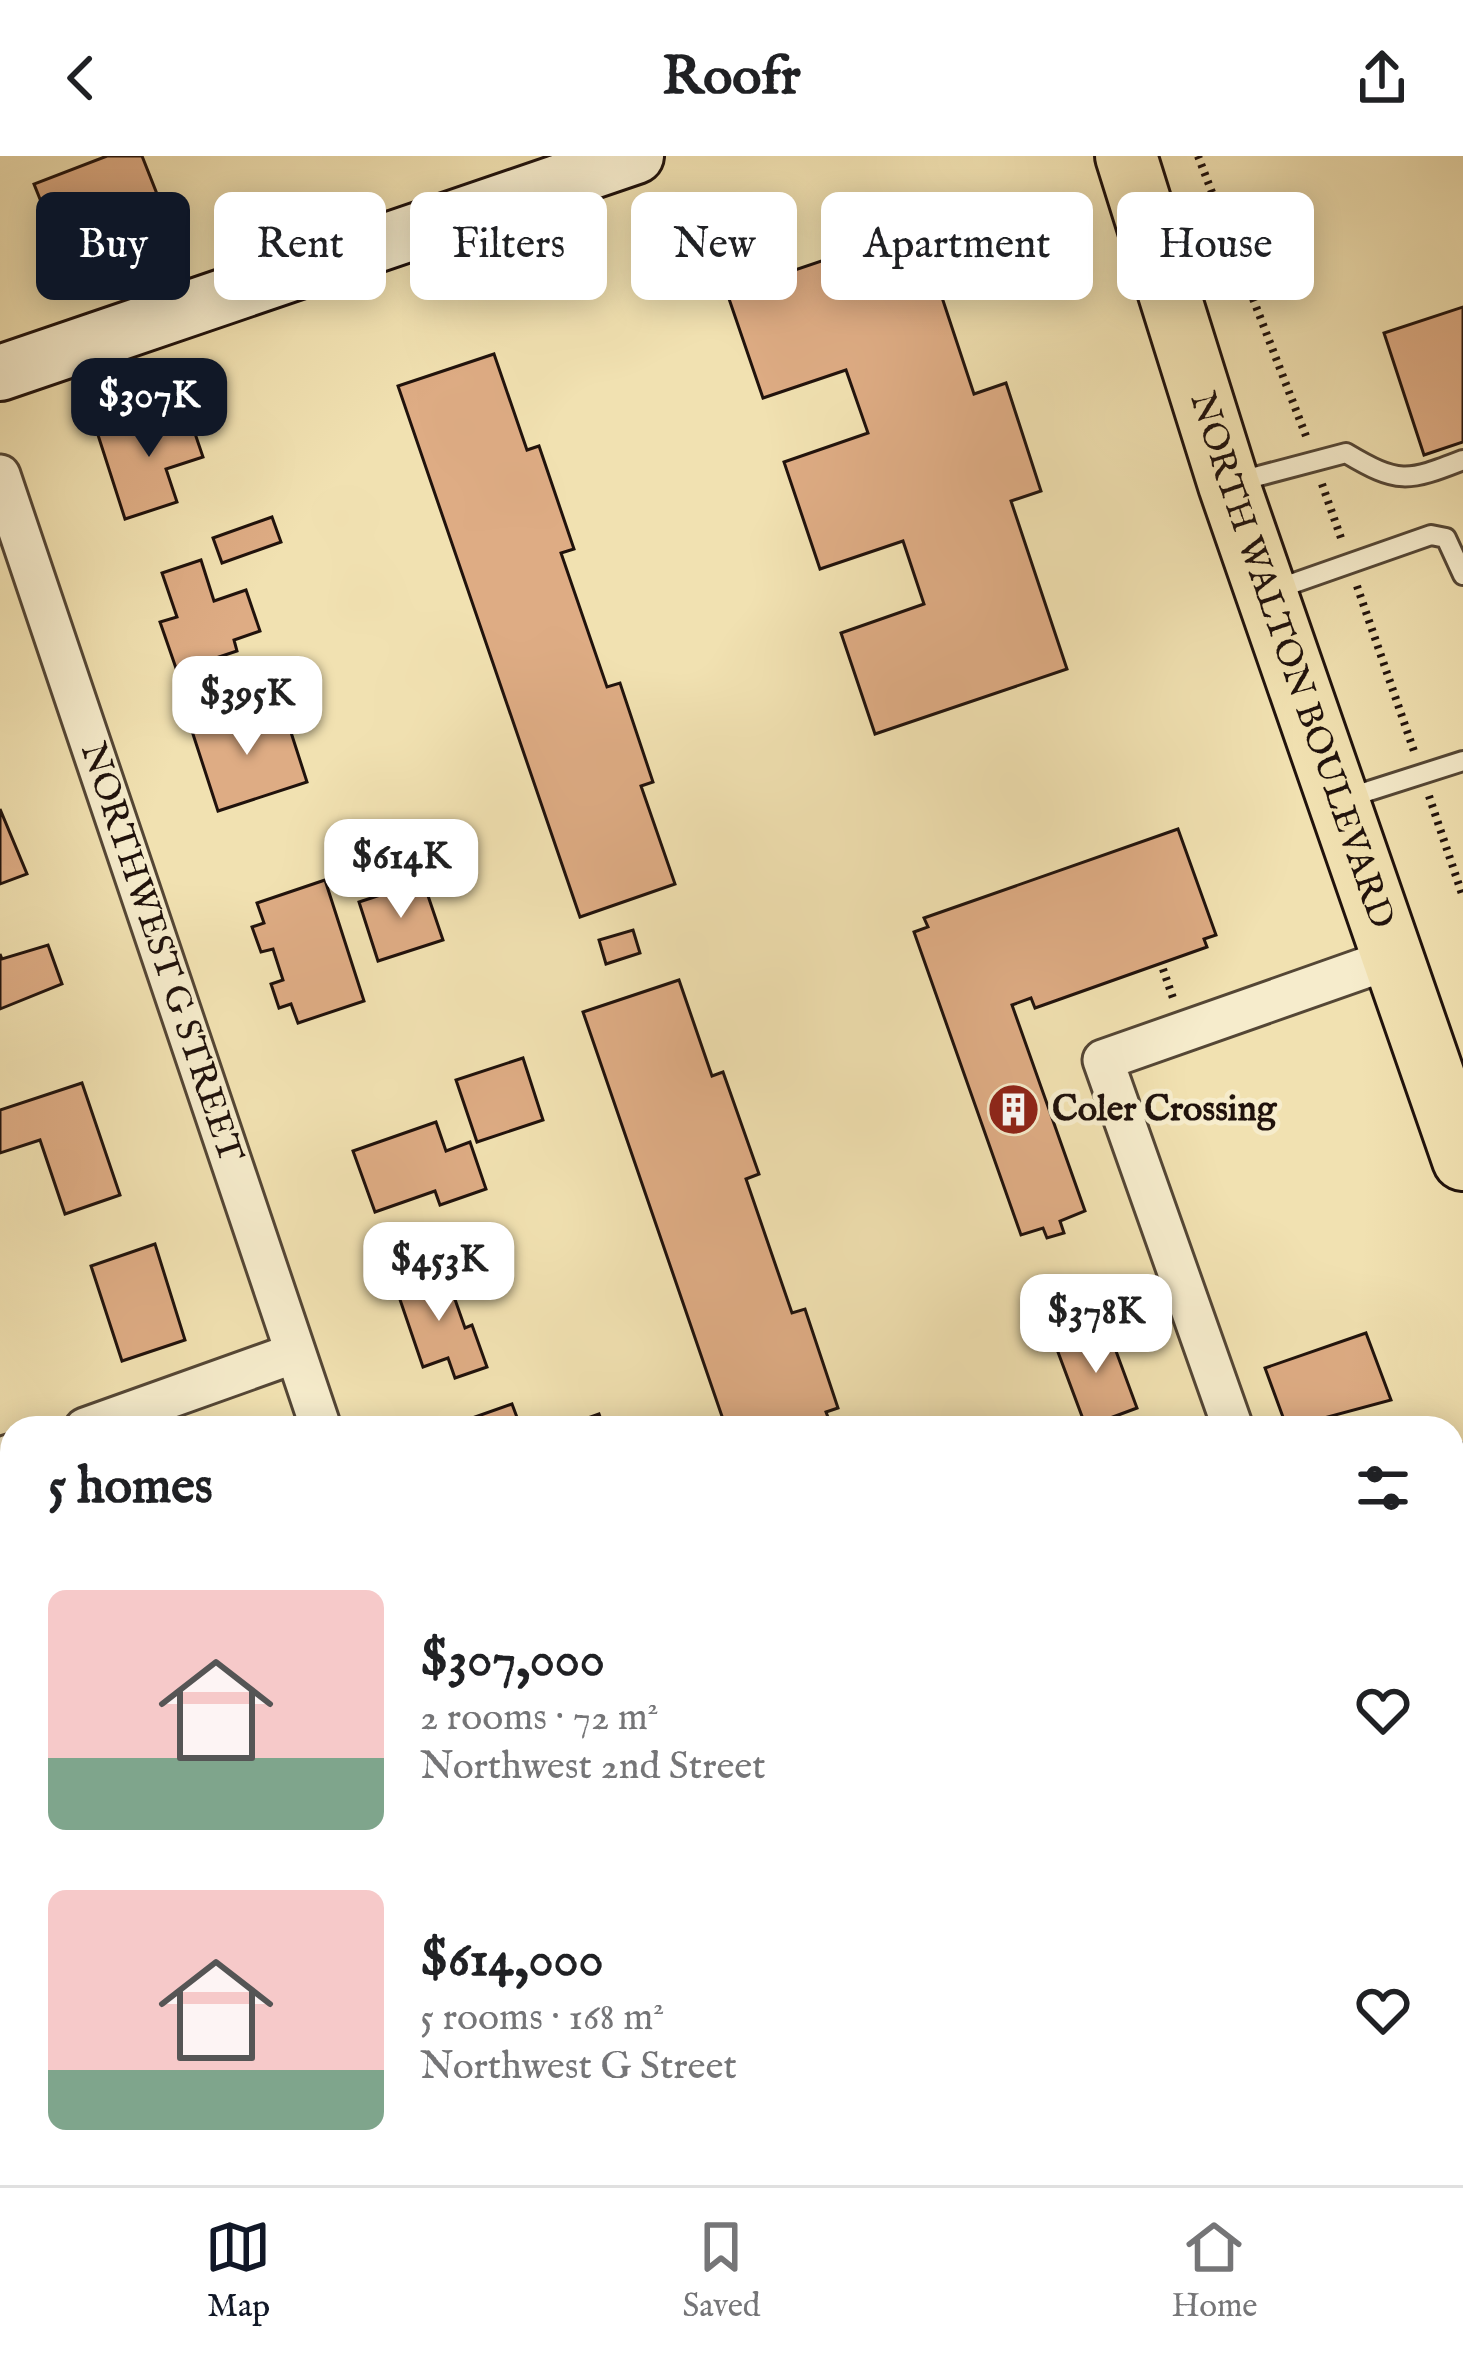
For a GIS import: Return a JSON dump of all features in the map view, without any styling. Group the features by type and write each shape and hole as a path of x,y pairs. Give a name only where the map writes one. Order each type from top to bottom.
{"main road":[{"name":"NORTH WALTON BOULEVARD","path":"1126,156 1266,592 1393,958 1452,1096 1463,1160"}],"street":[{"path":"0,373 637,156"},
{"name":"NORTHWEST G STREET","path":"0,475 317,1416"},
{"path":"1229,1416 1102,1060 1393,958"},
{"path":"119,1416 295,1354"}],"lane":[{"path":"1229,484 1346,453 1391,479 1431,473 1463,460"},
{"path":"1266,592 1431,535 1446,538 1463,575"},
{"path":"1340,800 1463,761"}],"path":[{"path":"1198,156 1276,347 1463,897"},
{"path":"1163,969 1178,1011"}],"building":[{"path":"107,156 142,156 156,192 37,192 34,184"},
{"path":"821,261 821,300 943,300 974,394 1006,383 1041,491 1011,501 1067,669 875,734 841,633 924,604 903,541 820,569 784,462 868,433 846,370 763,398 729,300 797,300 797,269"},
{"path":"1463,307 1463,442 1424,455 1384,333"},
{"path":"494,354 527,450 539,446 574,549 561,553 607,687 620,683 653,782 641,786 675,884 580,917 398,386"},
{"path":"186,407 203,457 166,469 177,502 125,519 98,435"},
{"path":"272,517 281,542 222,563 213,538"},
{"path":"201,560 214,601 246,590 260,631 234,640 237,651 177,671 160,622 177,617 162,573"},
{"path":"256,708 263,728 287,720 307,782 218,811 191,728"},
{"path":"0,809 27,874 0,884"},
{"name":"Coler Crossing","path":"1178,829 1216,935 1204,939 1207,947 1035,1008 1031,998 1012,1005 1085,1211 1060,1221 1064,1233 1047,1238 1043,1228 1021,1235 914,932 928,927 924,918"},
{"path":"325,880 364,1001 298,1023 291,1004 279,1008 271,984 283,980 273,949 261,952 252,927 264,923 257,903"},
{"path":"423,881 443,940 378,961 359,902"},
{"path":"633,930 640,953 606,964 599,940"},
{"path":"48,945 62,984 0,1009 0,954 2,959"},
{"path":"679,980 712,1076 723,1072 759,1174 746,1179 792,1313 805,1309 838,1408 826,1412 828,1416 722,1416 583,1012"},
{"path":"523,1058 543,1120 477,1142 456,1080"},
{"path":"82,1083 120,1195 65,1214 40,1140 0,1153 0,1110"},
{"path":"436,1122 446,1151 470,1142 486,1189 440,1205 435,1191 375,1212 353,1151"},
{"path":"155,1244 185,1340 122,1361 91,1266"},
{"path":"444,1268 465,1328 472,1325 487,1367 455,1378 448,1358 423,1367 395,1285"},
{"path":"1106,1324 1137,1408 1116,1416 1082,1416 1055,1344"},
{"path":"1366,1333 1391,1400 1332,1416 1283,1416 1265,1368"},
{"path":"512,1404 516,1416 478,1416"}],"place":[{"name":"Coler Crossing","path":"1013,1110"}]}
